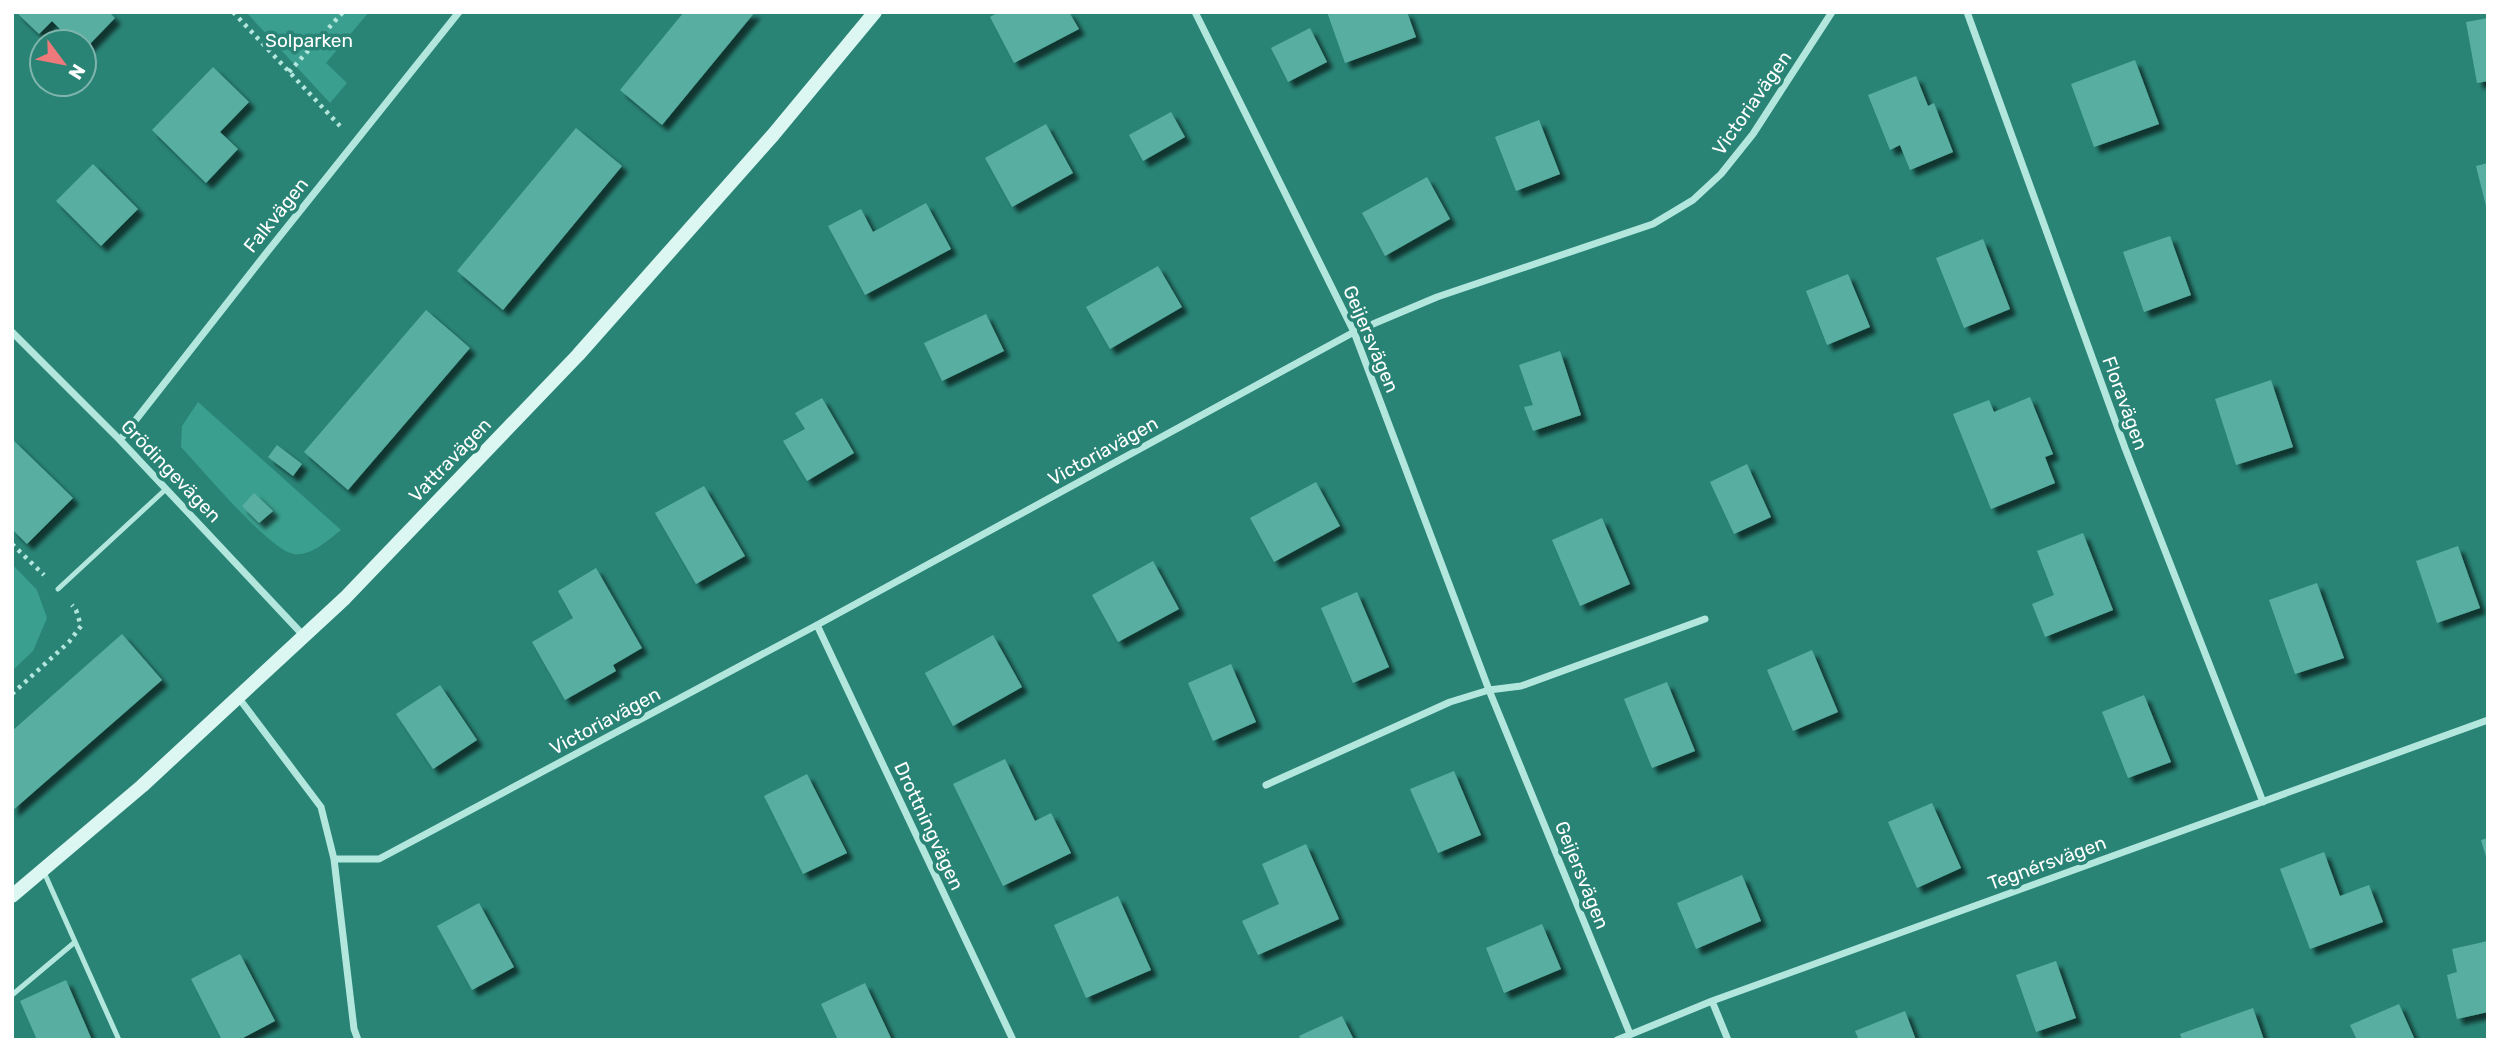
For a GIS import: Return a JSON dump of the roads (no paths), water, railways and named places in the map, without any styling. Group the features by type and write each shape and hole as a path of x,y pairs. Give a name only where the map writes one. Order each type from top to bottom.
{"street":[{"name":"Falkvägen","path":"120,440 459,12"},
{"name":"Vattravägen","path":"12,896 142,786 345,598 578,355 774,135 875,12"},
{"name":"Geijersvägen","path":"1195,12 1354,332 1489,690 1630,1034"},
{"name":"Victoriavägen","path":"334,859 379,859 817,625 1354,332 1437,296 1653,224 1693,201 1721,174 1754,134 1832,12"},
{"name":"Floravägen","path":"1967,12 2125,448 2263,802"},
{"name":"Grödingevägen","path":"12,332 120,440 303,635"},
{"path":"1266,785 1450,702 1489,690 1521,686 1705,619"},
{"name":"Drottningvägen","path":"817,625 1013,1040"},
{"path":"238,697 320,807 334,859 354,1030 358,1040"},
{"name":"Tegnérsvägen","path":"1617,1040 1712,1001 2488,720"},
{"path":"1712,1001 1728,1040"}],"lane":[{"path":"58,589 166,489"},
{"path":"43,870 118,1040"},
{"path":"12,995 75,942"}],"park label":[{"name":"Solparken","path":"309,40"}]}
